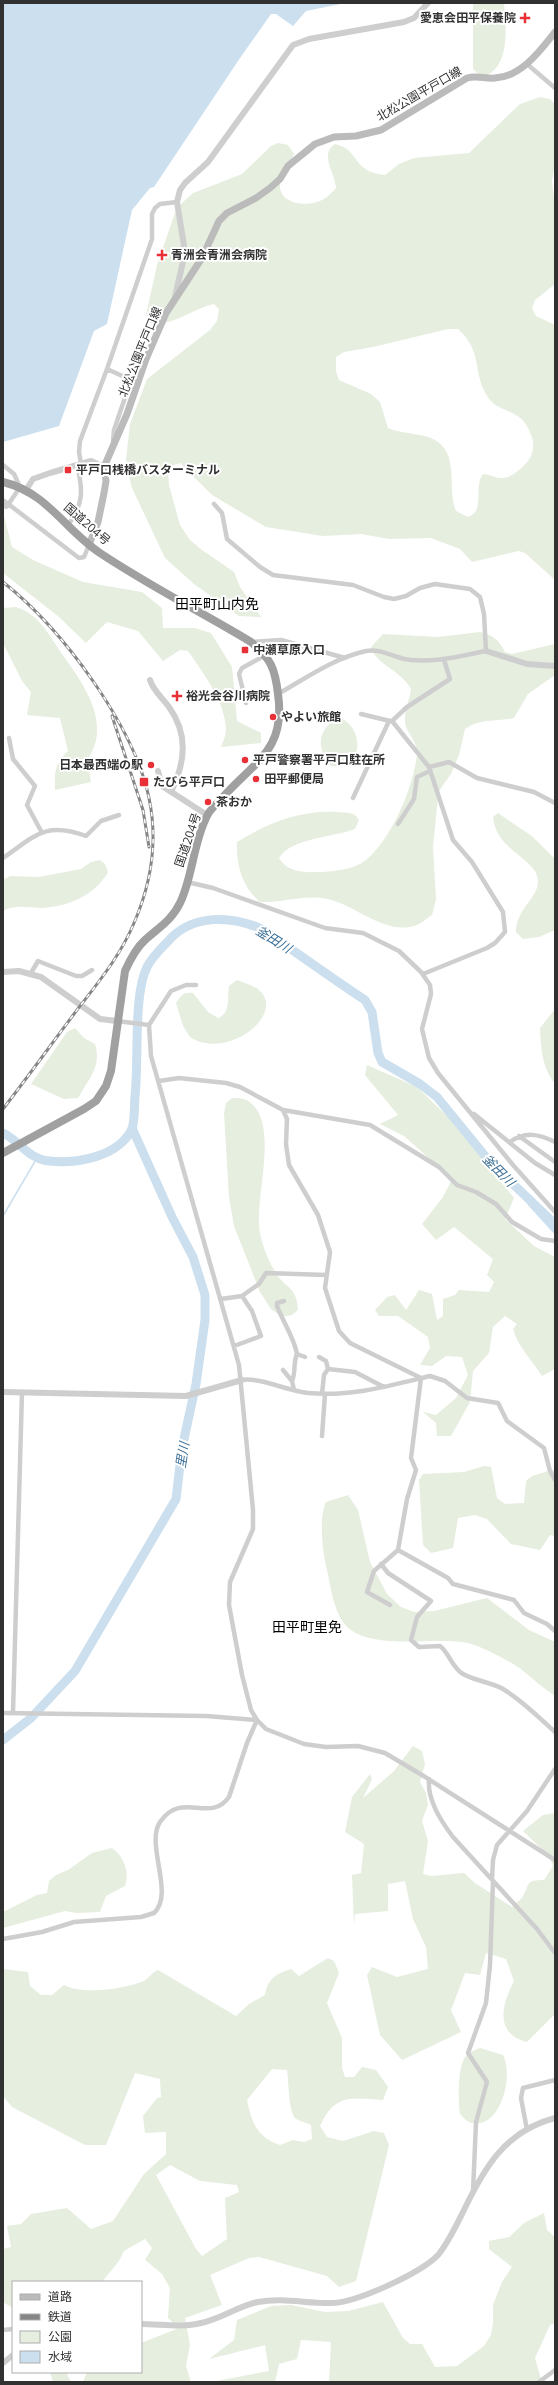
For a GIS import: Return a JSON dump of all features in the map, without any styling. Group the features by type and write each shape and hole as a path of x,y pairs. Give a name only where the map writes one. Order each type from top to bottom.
{"highway":[{"name":"国道204号","path":"3,482 23,489 38,497 89,545 251,642 266,655 274,671 278,694 279,716 274,742 261,759 207,815 180,903 168,921 143,941 130,960 125,971 111,1071 102,1093 96,1100 84,1109 3,1153"}],"main road":[{"name":"北松公園平戸口線","path":"104,467 154,340 175,298 202,258 219,221 227,213 256,198 270,188 293,162 315,144 334,137 356,136 381,130 467,78 474,76 495,78 517,71 527,64 555,32"},
{"path":"89,545 98,522 105,487 104,467"}],"street":[{"path":"175,298 184,257 184,246 177,202 185,183 208,162 293,45 309,40 404,22 414,18 428,3"},
{"path":"527,64 555,88"},
{"path":"68,525 79,508 82,486 79,464 80,441 107,369 152,239 152,214 155,208 160,204 177,202"},
{"path":"107,369 131,380 114,430 113,446"},
{"path":"6,505 38,476 91,461 104,467"},
{"path":"3,465 14,474 23,489"},
{"path":"3,500 6,505 79,558 84,557 89,545"},
{"path":"214,504 222,514 227,539 260,567 273,575 353,584 384,597 394,598 406,596 420,588 435,584 470,589 480,597 484,614 486,651"},
{"path":"251,642 281,640 345,658"},
{"path":"278,694 318,671 345,658 366,651 377,650 408,660 444,660 486,651 527,664 555,666"},
{"path":"246,703 239,674 242,668 266,655"},
{"path":"354,798 390,721 407,707 450,679 444,660"},
{"path":"150,680 154,691 170,708 183,733 184,754 171,792"},
{"path":"361,714 390,721 429,769 453,840 472,862 503,912 505,932 495,943 487,948 423,974"},
{"path":"9,738 13,759 34,786 28,805 41,831"},
{"path":"398,824 414,799 417,777 429,769 450,762 477,778 534,792 555,803"},
{"path":"158,771 162,786 207,815"},
{"path":"3,858 41,831 50,829 86,836 101,821 119,815"},
{"path":"187,882 213,888 325,928 363,933 399,951 423,974 430,985 431,994 422,1029 428,1058 438,1073 555,1212"},
{"path":"31,973 38,961 76,976 82,976 92,970"},
{"path":"3,972 31,973 41,977 100,1019 147,1024"},
{"path":"196,985 186,985 171,991 147,1024 151,1056 222,1299 242,1380 252,1482 253,1529 230,1582 229,1606 242,1675 252,1710 266,1729 304,1744 326,1747 358,1746 385,1753 429,1779 555,1860"},
{"path":"159,1081 179,1078 226,1083 240,1087 283,1110 370,1126 439,1167 457,1185 476,1192 496,1204 512,1222 541,1239 555,1241"},
{"path":"467,1108 535,1163 555,1175"},
{"path":"283,1110 286,1119 286,1144 289,1165 318,1215 330,1252 325,1288 340,1334 350,1343 421,1378"},
{"path":"510,1142 519,1136 533,1134 555,1142"},
{"path":"519,1136 555,1162"},
{"path":"222,1299 242,1296 259,1284 266,1273 326,1275"},
{"path":"234,1346 261,1336 252,1311 242,1296"},
{"path":"284,1301 277,1303 277,1306 288,1332 295,1342 297,1354 295,1359 296,1372 292,1381"},
{"path":"297,1354 305,1357"},
{"path":"319,1357 326,1361 328,1369 324,1375 322,1436"},
{"path":"328,1369 356,1372 384,1387"},
{"path":"283,1370 292,1381 294,1390"},
{"path":"3,1392 186,1396 242,1380 253,1380 294,1390 340,1395 384,1387 421,1378 438,1377 467,1398 498,1403 507,1420 544,1448 550,1471 555,1480"},
{"path":"390,1604 367,1592 374,1571 398,1550 406,1499 416,1470 411,1458 421,1378"},
{"path":"13,1712 22,1392"},
{"path":"398,1550 448,1578 453,1584 514,1600 524,1614 547,1624 555,1631"},
{"path":"381,1564 388,1573 431,1601 417,1617 411,1640 419,1647 440,1646 448,1653 455,1667 463,1674 502,1688 530,1709 555,1732"},
{"path":"3,1712 206,1716 258,1720"},
{"path":"3,1939 42,1932 74,1922 141,1917 154,1913 160,1905 161,1880 154,1831 160,1821 174,1808 189,1806 210,1810 220,1807 225,1803 232,1790 247,1743 258,1720"},
{"path":"473,2192 476,2122 488,2082 468,2054 486,2003 490,1965 495,1852 509,1831 527,1811 555,1769"},
{"path":"429,1779 428,1788 442,1822 453,1837 537,1929 555,1953"},
{"path":"527,2130 521,2098 522,2088 555,2080"},
{"path":"142,2324 200,2324 236,2308 258,2302 289,2300 335,2303 354,2300 369,2294 422,2267 438,2254 450,2237 473,2192 500,2150 527,2130 555,2118"},
{"path":"3,2363 12,2356"},
{"path":"539,2382 555,2370"}],"green space":[{"path":"473,3 504,3 506,35 505,46 498,65 491,73 482,77 473,69"},
{"path":"540,97 550,99 555,104 555,164 552,181 555,207 555,284 535,300 532,308 536,316 555,325 555,580 525,553 519,551 472,562 460,549 431,538 389,539 361,534 323,536 266,527 212,495 180,463 174,465 168,470 169,485 180,525 190,540 234,572 240,587 261,617 239,616 194,584 165,558 132,488 128,472 126,459 130,424 147,379 210,330 217,321 219,309 214,304 165,323 149,323 146,315 157,265 175,213 181,204 193,193 242,174 271,146 278,143 288,145 294,154 280,181 281,192 284,197 296,203 310,203 324,199 336,188 328,158 330,148 335,144 349,151 366,170 385,175 399,164 414,158 469,153 520,104","holes":["448,329 458,329 471,345 479,377 486,394 496,405 521,419 527,426 533,440 532,453 529,460 514,474 505,478 483,474 480,479 477,510 468,517 456,511 452,494 451,465 444,448 432,439 388,428 380,402 371,394 339,380 336,371 336,357 344,352 373,347"]},
{"path":"3,512 12,547 33,560 83,582 142,592 162,608 163,628 195,628 211,633 232,667 237,721 261,733 261,743 221,747 226,729 222,708 212,688 188,651 180,650 163,661 138,631 107,622 86,643 59,617 3,573"},
{"path":"16,607 24,610 43,626 78,678 92,704 96,718 97,732 94,746 87,760 91,782 55,790 56,769 60,760 68,751 60,718 27,715 31,692 22,681 3,643 3,608"},
{"path":"480,632 492,636 498,641 505,652 512,654 555,644 555,675 528,694 514,718 477,723 465,729 459,755 451,774 439,791 433,847 436,899 432,915 417,925 405,928 394,927 382,923 338,902 327,899 302,898 260,902 249,890 241,875 237,842 260,829 285,819 310,813 350,813 355,815 359,820 355,829 303,842 285,851 279,858 286,866 300,871 322,872 342,870 361,863 375,851 393,826 400,812 411,782 417,755 415,744 405,722 411,689 407,682 378,658 371,647 383,634 438,637"},
{"path":"338,717 347,722 353,729 357,746 351,761 342,765 331,766 323,753 321,740 326,728"},
{"path":"498,813 533,837 555,859 555,930 539,937 523,939 516,932 520,916 535,892 538,880 536,872 531,866 501,838 496,829 493,817"},
{"path":"100,860 105,864 108,872 96,887 80,898 72,902 53,907 18,907 3,911 3,880 10,876 39,877 81,869 91,862"},
{"path":"237,980 254,987 262,993 266,1003 264,1014 257,1024 246,1033 233,1040 218,1043 204,1043 190,1037 183,1026 176,1003 180,998 187,993 193,993 208,1012 218,1018 225,1013 227,1009 229,986"},
{"path":"555,1009 555,1084 547,1071 545,1064 540,1028"},
{"path":"75,1028 84,1038 95,1044 97,1052 96,1066 78,1098 64,1099 31,1084 67,1032"},
{"path":"367,1065 417,1087 447,1116 514,1198 505,1219 534,1246 555,1257 555,1369 542,1376 515,1336 513,1329 517,1324 505,1316 493,1327 489,1353 473,1371 470,1402 451,1436 437,1436 436,1423 423,1412 436,1415 456,1398 468,1375 462,1357 446,1356 432,1366 420,1365 430,1348 428,1337 398,1316 379,1316 375,1310 387,1297 395,1295 406,1310 419,1290 432,1294 437,1320 443,1316 443,1299 455,1295 459,1290 489,1292 494,1282 487,1275 493,1259 454,1227 436,1240 422,1224 443,1197 452,1179 404,1136 380,1124 398,1115 365,1075"},
{"path":"232,1098 245,1099 250,1102 259,1114 263,1128 265,1144 259,1210 259,1229 266,1254 271,1265 282,1281 293,1291 295,1296 298,1310 292,1315 282,1317 271,1309 260,1292 234,1226 229,1197 224,1113 226,1103"},
{"path":"484,1466 491,1467 497,1498 505,1504 524,1503 526,1481 532,1476 555,1469 555,1536 550,1535 540,1550 511,1544 487,1519 475,1515 458,1518 453,1548 431,1553 423,1545 419,1480 423,1474 464,1472"},
{"path":"348,1495 358,1510 370,1562 387,1594 401,1607 414,1612 434,1611 487,1598 529,1630 555,1642 555,1696 522,1670 481,1647 454,1641 401,1642 383,1640 367,1637 353,1632 343,1622 335,1605 324,1558 322,1538 322,1518 326,1502"},
{"path":"413,1746 422,1751 425,1764 420,1782 426,1793 428,1805 422,1821 428,1841 423,1874 431,1876 464,1873 475,1883 512,1907 522,1898 531,1882 544,1880 553,1866 549,1856 523,1831 543,1815 555,1813 555,2014 527,2042 516,2038 509,2032 505,2025 504,2008 506,1999 514,1981 506,1959 486,1953 480,1975 465,1973 451,2010 461,2032 402,2060 380,2035 367,1975 372,1967 397,1977 428,1969 426,1947 413,1919 405,1881 388,1884 388,1911 355,1914 354,1925 352,1875 361,1873 364,1844 345,1832 352,1797 370,1774 372,1779 363,1798 394,1771"},
{"path":"112,1848 123,1860 127,1876 125,1886 106,1896 100,1912 77,1913 65,1911 3,1928 3,1912 37,1895 47,1893 49,1881 56,1875 68,1870 92,1853"},
{"path":"328,1958 334,1961 339,1973 327,2003 342,2038 342,2068 345,2077 354,2077 362,2067 376,2070 388,2087 383,2100 353,2099 338,2103 326,2115 320,2126 327,2137 343,2141 374,2131 384,2133 389,2145 356,2281 339,2287 327,2276 259,2257 249,2258 210,2275 222,2305 185,2318 190,2345 186,2366 191,2382 83,2382 87,2373 142,2373 142,2343 179,2328 168,2318 170,2288 162,2274 145,2260 152,2248 145,2239 124,2251 119,2261 103,2281 12,2281 12,2307 3,2302 3,2249 11,2247 7,2226 21,2224 31,2214 67,2208 91,2229 113,2221 144,2174 166,2154 166,2132 145,2133 143,2116 157,2098 161,2097 160,2079 135,2073 106,2145 85,2145 12,2107 3,2096 3,1969 28,1972 30,1986 41,1995 52,1995 64,1985 81,1990 104,1990 136,1984 144,1981 158,1970 236,2016 249,2004 265,1995 268,1984 277,1975 291,1969 299,1976","holes":["272,2069 287,2070 290,2104 293,2115 296,2119 311,2125 312,2139 304,2142 293,2140 280,2145 266,2138 257,2128 251,2116 247,2100","170,2165 200,2181 237,2185 239,2192 225,2198 227,2239 202,2256 196,2249 156,2175"]},
{"path":"480,2048 503,2055 506,2064 506,2087 502,2099 491,2118 482,2123 472,2123 467,2121 460,2114 459,2080 464,2058"},
{"path":"544,2213 547,2230 555,2237 555,2323 550,2325 535,2358 542,2382 329,2382 331,2342 301,2340 297,2359 279,2364 275,2382 211,2382 269,2371 265,2345 209,2359 234,2340 237,2320 271,2306 291,2305 325,2312 348,2311 383,2302 403,2338 410,2344 422,2344 435,2367 457,2366 484,2346 491,2335 493,2305 502,2282 512,2267 489,2249 489,2241 509,2237 524,2223"},
{"path":"50,2373 66,2373 71,2382 53,2382"}],"water":[{"path":"3,3 346,3 306,11 293,26 276,14 271,14 154,187 150,188 132,210 107,324 94,331 59,426 3,442"},
{"path":"527,1204 537,1205 555,1220 555,1235"}],"waterway":[{"name":"釜田川","path":"3,1133 35,1157 42,1160 60,1162 84,1160 96,1157 107,1152 126,1139 134,1122 138,1011 143,979 147,967 158,951 181,930 202,921 235,921 246,923 265,931 365,1000 372,1012 378,1053 382,1062 420,1084 437,1097 490,1162 555,1224"},
{"name":"里川","path":"3,1740 31,1718 75,1671 176,1499 182,1448 196,1384 205,1320 205,1295 193,1257 172,1217 132,1128"},
{"path":"3,1216 37,1158"}],"railway":[{"path":"3,582 28,604 63,641 93,681 112,710 128,739 140,768 149,797 153,827 152,857 146,889 134,923 122,947 107,970 3,1109"},
{"path":"112,716 143,810 149,847"}],"place":[{"name":"愛恵会田平保養院","path":"525,18"},
{"name":"青洲会青洲会病院","path":"162,255"},
{"name":"平戸口桟橋バスターミナル","path":"68,470"},
{"name":"中瀬草原入口","path":"245,650"},
{"name":"裕光会谷川病院","path":"177,696"},
{"name":"やよい旅館","path":"273,717"},
{"name":"平戸警察署平戸口駐在所","path":"245,760"},
{"name":"日本最西端の駅","path":"151,765"},
{"name":"田平郵便局","path":"256,779"},
{"name":"たびら平戸口","path":"144,782"},
{"name":"茶おか","path":"208,802"}],"district":[{"name":"田平町山内免","path":"217,604"},
{"name":"田平町里免","path":"307,1627"}]}
